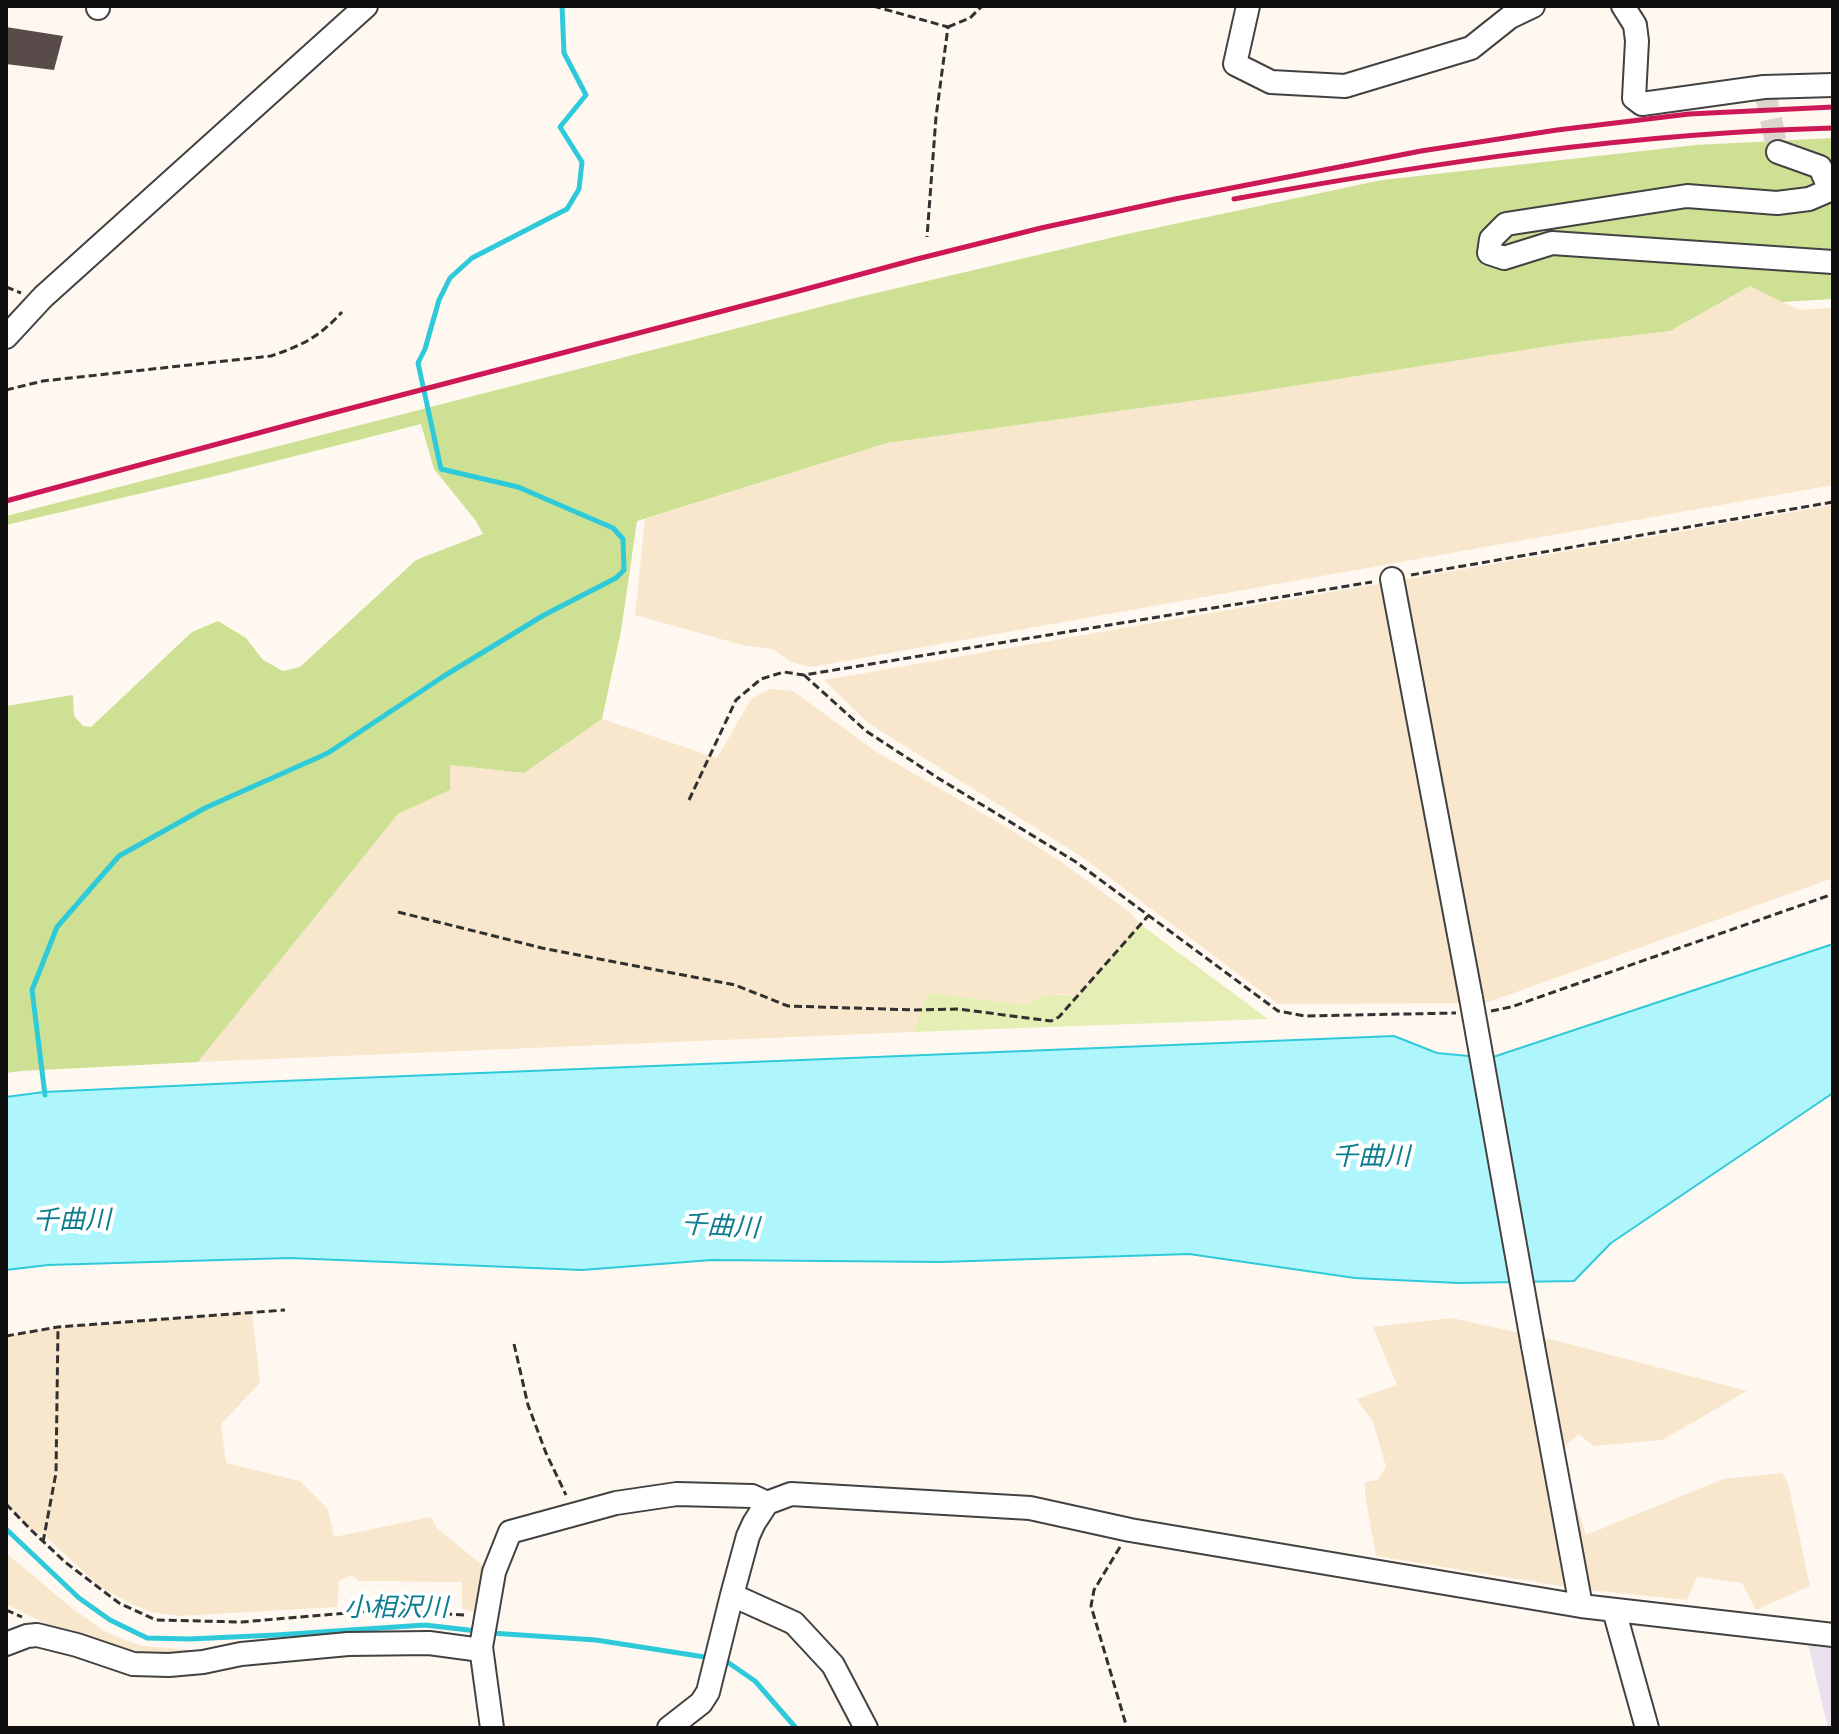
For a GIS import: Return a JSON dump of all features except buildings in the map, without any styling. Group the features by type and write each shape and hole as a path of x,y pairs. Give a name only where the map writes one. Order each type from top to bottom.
{"street":[{"path":"6,337 43,297 366,6"},
{"path":"1248,6 1235,64 1271,82 1345,86 1471,48 1510,17 1533,6"},
{"path":"1623,6 1635,25 1634,98 1642,104 1764,87 1833,85"},
{"path":"1778,152 1820,167 1830,190 1809,199 1777,203 1687,196 1506,224 1491,239 1489,253 1504,258 1552,243 1833,262"},
{"path":"1392,579 1581,1606"},
{"path":"492,1728 481,1648 494,1572 510,1532 616,1503 677,1494 752,1496 767,1503"},
{"path":"674,1726 701,1703 708,1692 719,1642 754,1523 767,1503 791,1494 1030,1508 1130,1530 1581,1606 1833,1635"},
{"path":"732,1595 794,1623 833,1665 866,1728"},
{"path":"1614,1610 1647,1728"},
{"path":"6,1644 37,1635 133,1664 169,1665 241,1654 348,1644 429,1643 481,1648"}],"path":[{"path":"873,6 948,27 970,18 982,6"},
{"path":"927,237 936,117 948,27"},
{"path":"6,390 43,381 271,356 299,346 326,330 342,312"},
{"path":"689,800 736,700 761,679 784,672 804,675 1392,579 1833,502"},
{"path":"804,675 866,731 1076,862 1278,1011 1305,1016 1511,1007 1833,894"},
{"path":"398,912 542,948 735,985 788,1006 958,1009 1051,1021 1059,1017 1148,916"},
{"path":"6,1336 58,1327 285,1310"},
{"path":"43,1542 56,1473 58,1327"},
{"path":"514,1344 528,1405 575,1515"},
{"path":"6,1504 65,1562 119,1603 156,1620 242,1622 382,1610 485,1619"},
{"path":"1127,1728 1091,1606 1094,1590 1130,1530"}],"shaded area":[{"path":"1750,286 1799,310 1833,308 1833,485 811,667 791,662 773,649 742,645 635,615 645,519 887,443 1242,394 1569,343 1670,331"},
{"path":"1833,505 1833,878 1486,1003 1278,1004 1082,857 868,723 824,680"},
{"path":"770,689 793,691 875,751 1060,861 1131,913 1140,924 1078,996 1060,994 1028,1005 928,993 913,1032 198,1062 398,814 450,790 449,765 524,773 602,719 717,758 751,699"},
{"path":"252,1312 260,1383 221,1424 226,1463 300,1481 328,1509 334,1537 431,1517 437,1528 487,1569 479,1608 475,1612 462,1609 462,1582 359,1581 351,1575 339,1581 337,1607 180,1616 151,1612 98,1585 44,1535 31,1530 6,1504 6,1336 58,1327"},
{"path":"1452,1318 1562,1342 1747,1391 1662,1440 1594,1446 1578,1434 1560,1452 1586,1535 1723,1479 1782,1473 1788,1483 1810,1586 1756,1610 1742,1583 1697,1577 1687,1600 1579,1589 1376,1556 1365,1482 1378,1480 1386,1467 1373,1422 1357,1399 1397,1385 1373,1327"},
{"path":"6,1553 73,1609 124,1640 143,1646 219,1652 141,1659 48,1625 6,1604"},
{"path":"1807,1640 1833,1643 1833,1728 1828,1728"}],"green space":[{"path":"1833,138 1833,299 1782,302 1750,286 1670,331 1569,343 1242,394 887,443 637,521 621,631 602,719 524,773 450,765 450,790 398,814 198,1062 6,1073 6,706 73,695 74,716 83,726 91,727 192,632 218,621 246,638 263,660 283,671 300,667 416,560 483,534 434,469 421,424 6,525 6,516 855,298 1127,234 1382,180 1696,145"},
{"path":"1140,924 1268,1019 913,1032 928,993 1028,1005 1045,996 1078,996"}],"water":[{"name":"千曲川","path":"1833,944 1833,1093 1611,1243 1574,1281 1458,1283 1355,1278 1189,1254 941,1262 712,1260 582,1270 290,1258 48,1265 6,1270 6,1097 44,1092 258,1082 1394,1036 1437,1053 1490,1058"}],"waterway":[{"path":"45,1095 32,990 57,927 119,856 205,808 328,753 444,676 544,615 616,578 624,570 623,539 613,528 518,487 441,469 418,363 439,300 450,278 472,258 567,209 579,189 582,162 560,127 586,95 564,53 562,6"},
{"name":"小相沢川","path":"6,1529 79,1598 110,1620 147,1638 276,1635 425,1625 477,1631"},
{"name":"小相沢川","path":"491,1633 596,1640 711,1658"},
{"name":"小相沢川","path":"721,1660 755,1681 796,1728"}],"tunnel":[{"path":"1764,87 1778,152"}],"railway":[{"path":"6,501 917,259 1175,199 1421,151 1557,130 1689,114 1833,107"},
{"path":"1234,199 1382,173 1607,143 1833,128"}]}
